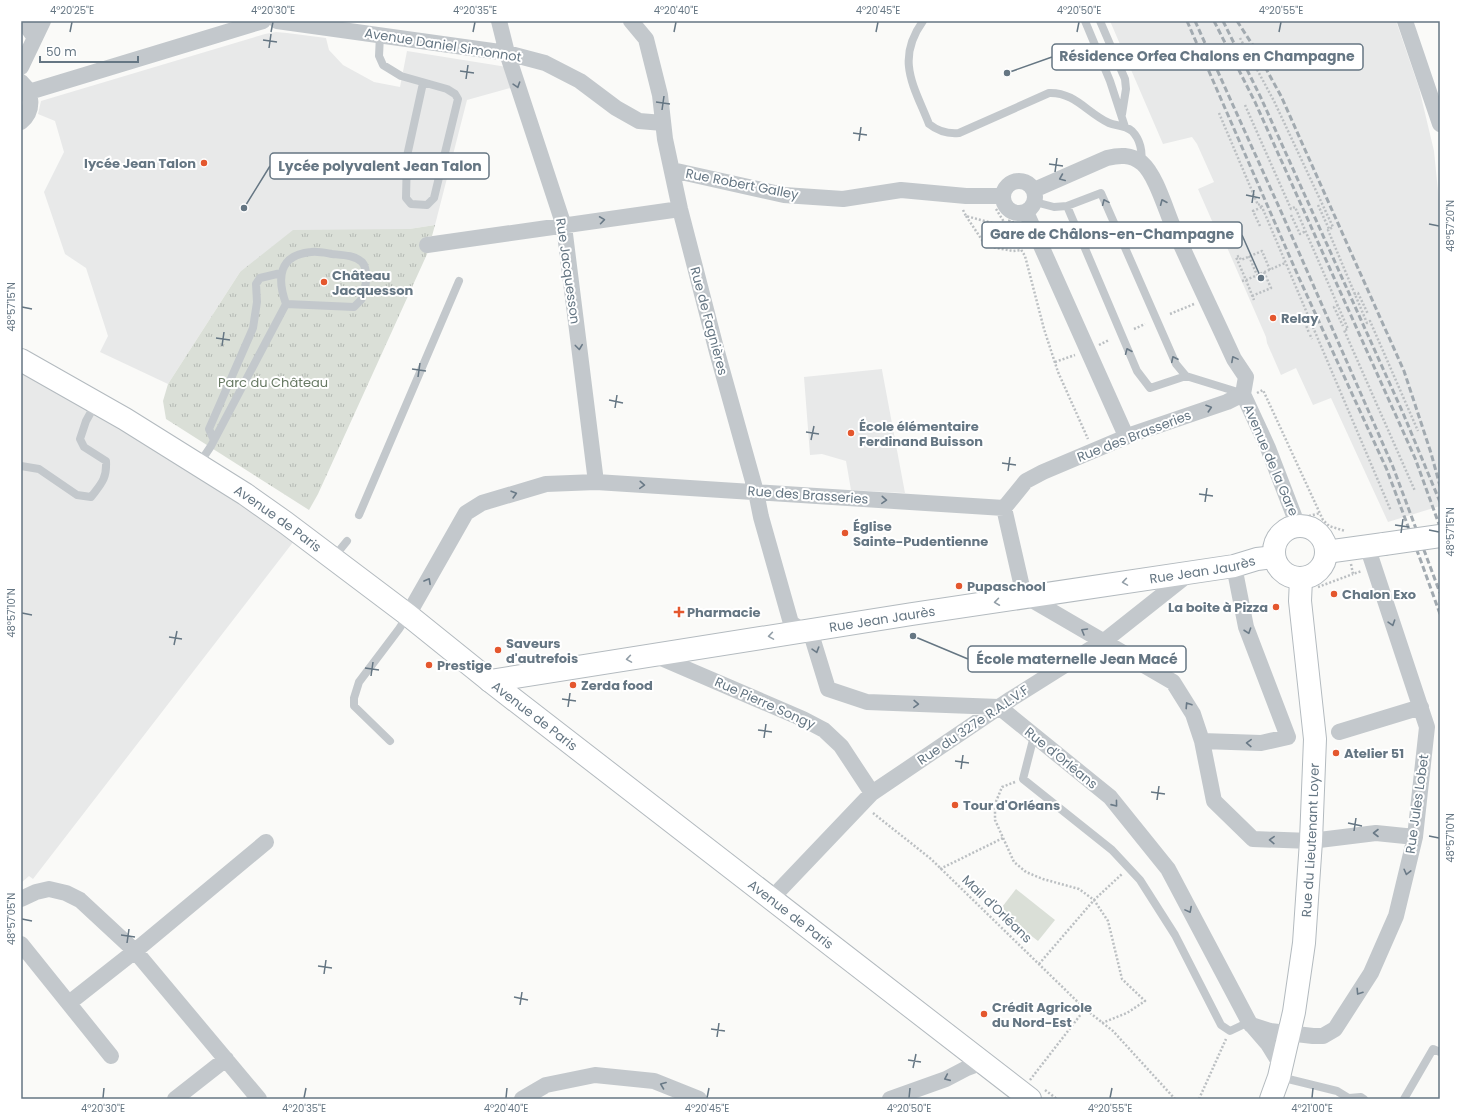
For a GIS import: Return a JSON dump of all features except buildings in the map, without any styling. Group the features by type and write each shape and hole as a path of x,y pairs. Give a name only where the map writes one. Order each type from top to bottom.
{"main road":[{"name":"Avenue de Paris","path":"21,360 97,402 246,494 408,615 490,681 1025,1095"},
{"path":"1298,526 1314,530 1320,535 1324,542 1326,552 1326,558 1323,566 1317,573 1309,577 1300,588 1293,578 1286,575 1276,564 1274,548 1277,539 1282,533 1290,528 1298,526"},
{"path":"1326,552 1440,536"},
{"name":"Rue Jean Jaurès","path":"490,681 654,655 797,627 1027,597 1234,566 1257,559 1274,556"},
{"name":"Rue du Lieutenant Loyer","path":"1271,1099 1280,1071 1294,1012 1304,943 1310,841 1315,739 1300,588"}],"street":[{"path":"23,21 35,38"},
{"path":"21,67 43,21"},
{"path":"21,122 28,114 31,100 25,87 263,21"},
{"name":"Avenue Daniel Simonnot","path":"278,21 336,25 380,36 507,53 545,63 580,81 616,108 639,121 663,124"},
{"name":"Rue Jacquesson","path":"499,21 507,53 564,226 596,482"},
{"name":"Rue de Fagnières","path":"631,21 646,39 660,95 665,139 680,209 716,352 756,492 761,517 797,627"},
{"path":"1405,21 1440,124"},
{"path":"1126,436 1031,201 1029,184 1016,182 1009,184 999,202 1005,204 1010,210 1018,213 1031,201 1107,158 1125,156 1141,162 1147,169 1154,182 1234,359 1246,377 1244,396"},
{"name":"Rue Robert Galley","path":"672,170 784,195 843,199 901,190 966,196 999,202"},
{"path":"427,245 680,209"},
{"name":"Rue des Brasseries","path":"408,615 466,513 482,503 546,484 596,482 1004,508 1026,481 1043,472 1126,436 1244,396"},
{"name":"Avenue de la Gare","path":"1244,396 1268,448 1298,526"},
{"path":"1004,508 1022,587 1027,597 1173,682 1193,714 1202,741 1214,801 1253,839 1310,841 1376,833 1415,837"},
{"name":"Rue Jules Lobet","path":"1289,1033 1323,1036 1335,1029 1371,973 1396,916 1415,837 1433,730 1421,707 1396,636 1376,545"},
{"path":"1202,741 1262,743 1288,737 1246,627 1234,566"},
{"name":"Rue du 327e R.A.L.V.F","path":"771,899 867,799 999,708 1102,641 1192,572"},
{"path":"797,627 812,637 828,689 867,702 999,708"},
{"name":"Rue Pierre Songy","path":"654,655 803,718 824,730 842,746 867,799"},
{"path":"1339,732 1421,707"},
{"name":"Rue d'Orléans","path":"999,708 1110,797 1168,869 1250,1024 1268,1044 1280,1071"},
{"path":"69,1004 136,951 266,842"},
{"path":"21,899 36,892 50,889 66,893 80,900 136,951 259,1099"},
{"path":"21,944 111,1056"},
{"path":"1250,1024 1270,1031 1289,1033"},
{"path":"176,1099 226,1059"},
{"path":"890,1099 946,1079 967,1068 983,1062"},
{"path":"522,1099 546,1085 595,1075 654,1081 699,1099"}],"lane":[{"path":"923,21 915,32 910,47 908,64 911,79 927,118 935,129 950,134 959,133 1049,93 1058,93 1071,98 1109,123 1125,127 1132,132 1142,149 1141,162"},
{"path":"1085,21 1110,81 1125,127"},
{"path":"1100,21 1125,79 1126,89 1122,115"},
{"path":"380,36 379,56 383,65 401,76 448,89 455,94 458,99 434,198 427,205 411,204 406,198 408,156 423,83"},
{"path":"1031,201 1054,207 1067,206 1101,193 1176,364 1186,376 1244,396"},
{"path":"1067,206 1137,371 1150,388 1186,376"},
{"path":"312,252 350,256 361,261 366,268 366,280 360,300 354,307 286,304 281,292 281,273 288,262 297,255 312,252"},
{"path":"214,440 209,429 253,328 257,302 256,284 260,278 281,273"},
{"path":"359,514 459,281"},
{"path":"198,464 214,440 286,304"},
{"path":"21,466 39,469 77,495 90,497 101,485 107,472 106,462 84,446 80,439 86,421 97,402"},
{"path":"333,558 346,540"},
{"path":"390,741 354,706 354,698 359,682 408,615"},
{"path":"1034,736 1023,779 1112,850 1140,880 1175,935 1221,1025 1230,1031 1250,1024"},
{"path":"1404,1099 1433,1049 1440,1052"},
{"path":"1280,1071 1336,1091 1350,1099 1364,1099"}],"path":[{"path":"1240,38 1274,100 1333,227 1329,229"},
{"path":"1245,105 1291,209 1295,207 1306,231 1348,329 1344,330 1415,492"},
{"path":"1219,112 1258,205 1260,204 1262,208 1391,511"},
{"path":"999,202 1007,227 1025,256 1044,329 1058,372 1088,441"},
{"path":"1318,205 1354,294 1367,323 1370,321 1418,431"},
{"path":"962,206 966,216 986,246 1013,251 1021,250"},
{"path":"1260,226 1254,211 1262,208"},
{"path":"1292,215 1300,234 1306,231"},
{"path":"966,216 1007,227 1019,232"},
{"path":"1007,227 1011,216 1014,230"},
{"path":"1254,300 1236,257 1239,256 1241,260 1262,251 1270,270"},
{"path":"1249,256 1257,275"},
{"path":"1242,281 1285,263"},
{"path":"1252,296 1271,288 1264,272"},
{"path":"1354,294 1358,293 1368,314"},
{"path":"1170,314 1200,301"},
{"path":"1338,305 1334,307 1343,326"},
{"path":"1309,318 1304,320 1312,339"},
{"path":"1134,330 1145,324"},
{"path":"1097,346 1110,340"},
{"path":"1055,362 1078,354"},
{"path":"1244,396 1263,390 1323,520 1329,526 1346,531"},
{"path":"1300,588 1310,596 1314,588 1353,574"},
{"path":"1023,779 1002,787 994,804 995,820 1014,862 1026,872 1042,879 1079,888 1094,900 1108,921 1122,979 1145,1001 1127,1013 1102,1023"},
{"name":"Mail d'Orléans","path":"867,799 1085,1009 1113,1031 1175,1099"},
{"name":"Mail d'Orléans","path":"940,868 1003,838"},
{"path":"1039,964 1094,900 1129,868"},
{"path":"1025,1095 1031,1079 1085,1009"},
{"path":"1199,1099 1230,1031"}],"shaded area":[{"path":"1110,21 1396,21 1419,88 1434,151 1440,211 1440,506 1388,522 1331,398 1313,405 1296,368 1281,375 1219,229 1216,230 1198,189 1214,182 1197,144 1192,137 1163,144"},
{"path":"276,32 326,38 329,50 343,65 374,82 400,87 407,51 507,67 514,87 467,100 435,225 409,229 240,272 168,384 100,352 108,336 86,268 65,254 44,192 64,152 55,121 38,114 41,101"},
{"path":"21,367 304,528 33,879 29,876 21,883"},
{"name":"École élémentaire Ferdinand Buisson","path":"882,369 905,493 851,490 846,461 822,454 810,455 804,377"}],"green space":[{"name":"Parc du Château","path":"435,225 432,236 426,237 428,252 318,494 309,510 166,419 163,401 168,384 240,272 293,230 409,229"},
{"path":"1016,889 1055,920 1038,941 999,911"}],"railway":[{"path":"1187,21 1299,278 1387,470 1440,614"},
{"path":"1195,21 1283,216 1393,467 1440,593"},
{"path":"1214,21 1255,102 1415,458 1440,527"},
{"path":"1223,21 1261,98 1403,413 1440,502"},
{"path":"1237,21 1254,47 1281,96 1404,371 1431,453 1440,486"}],"place":[{"name":"Résidence Orfea Chalons en Champagne","path":"1007,73"},
{"name":"lycée Jean Talon","path":"204,163"},
{"name":"Lycée polyvalent Jean Talon","path":"244,208"},
{"name":"Gare de Châlons-en-Champagne","path":"1261,278"},
{"name":"Château Jacquesson","path":"324,282"},
{"name":"Relay","path":"1273,318"},
{"name":"École élémentaire Ferdinand Buisson","path":"851,433"},
{"name":"Église Sainte-Pudentienne","path":"845,533"},
{"name":"Pupaschool","path":"959,586"},
{"name":"Chalon Exo","path":"1334,594"},
{"name":"La boite à Pizza","path":"1276,607"},
{"name":"Pharmacie","path":"679,612"},
{"name":"École maternelle Jean Macé","path":"913,636"},
{"name":"Saveurs d'autrefois","path":"498,650"},
{"name":"Prestige","path":"429,665"},
{"name":"Zerda food","path":"573,685"},
{"name":"Atelier 51","path":"1336,753"},
{"name":"Tour d'Orléans","path":"955,805"},
{"name":"Crédit Agricole du Nord-Est","path":"984,1014"}]}
